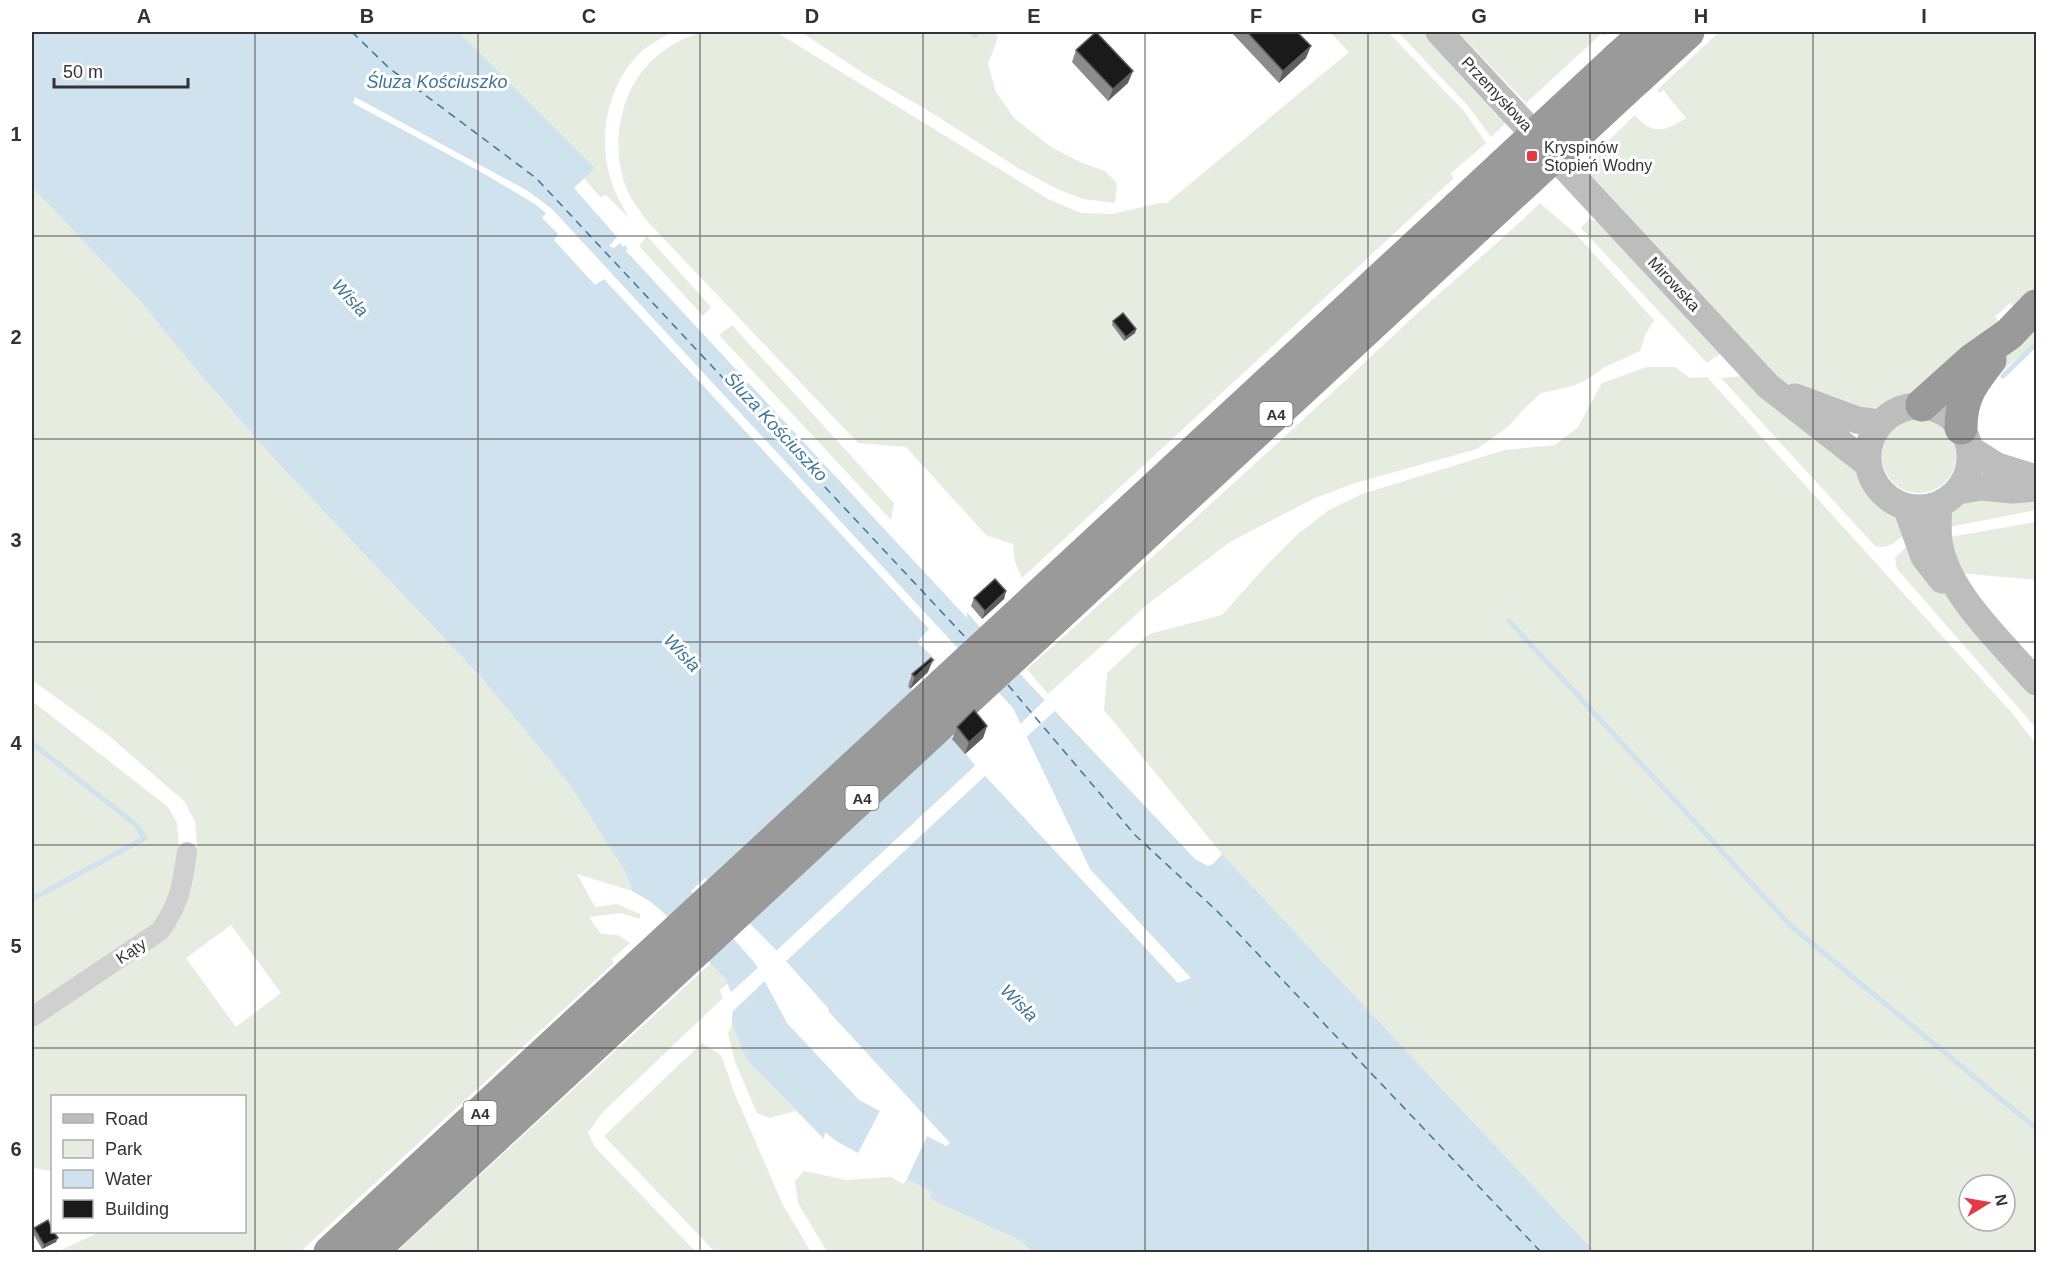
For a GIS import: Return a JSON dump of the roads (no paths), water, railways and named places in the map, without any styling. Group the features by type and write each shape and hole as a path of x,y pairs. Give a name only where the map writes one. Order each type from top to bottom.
{"highway":[{"name":"A4","path":"1628,68 1647,32"},
{"name":"A4","path":"330,1252 640,984 1628,68 1688,32"},
{"path":"1966,438 1961,410 1966,395 2009,334 2037,306"},
{"path":"1922,405 1972,360 2009,334"},
{"name":"A4","path":"371,1252 640,984"}],"main road":[{"name":"Przemysłowa","path":"1439,32 1580,183"},
{"name":"Mirowska","path":"1580,183 1768,386 1868,464"},
{"name":"Mirowska","path":"1768,386 1857,420 1880,423"},
{"path":"2037,478 1997,466 1966,438 1948,415 1922,405 1899,409 1880,423 1872,436 1868,450 1868,464 1874,483 1896,504 1906,507 1928,508 1948,498 1981,487 2013,490 2037,488"},
{"path":"1966,438 1968,471 1948,498 1940,548 1962,595 2037,682"},
{"path":"1906,507 1929,565 1941,580 1962,595"}],"street":[{"name":"Kąty","path":"32,1017 160,932 182,891 187,852"}],"water":[{"path":"32,32 459,32 595,168 574,188 617,237 609,246 614,248 620,243 623,247 625,245 628,249 626,251 967,618 967,612 1021,675 1195,859 1208,866 1222,854 1595,1252 1032,1252 1021,1241 930,1199 932,1192 907,1179 927,1136 946,1146 950,1143 829,1012 828,1008 776,950 705,878 691,891 755,963 787,1023 859,1100 880,1111 858,1153 825,1132 824,1139 746,1059 732,1024 733,997 726,980 665,914 651,902 632,891 626,873 569,784 481,677 277,462 198,372 140,301 32,187","holes":["355,97 528,191 552,209 1013,708 1090,869 1191,978 1178,983 975,765 908,686 936,660 917,642 929,629 604,279 595,285 554,240 558,234 542,218 546,213 481,172 353,103"]}],"waterway":[{"path":"971,32 975,35"},
{"path":"2003,376 2036,344"},
{"path":"1509,621 1791,926 2036,1128"},
{"path":"32,743 135,824 145,838 32,899"}],"place":[{"name":"Kryspinów Stopień Wodny","path":"1532,156"}],"water label":[{"name":"Śluza Kościuszko","path":"437,82"},
{"name":"Wisła","path":"350,298"},
{"name":"Śluza Kościuszko","path":"776,427"},
{"name":"Wisła","path":"682,653"},
{"name":"Wisła","path":"1019,1003"}]}
